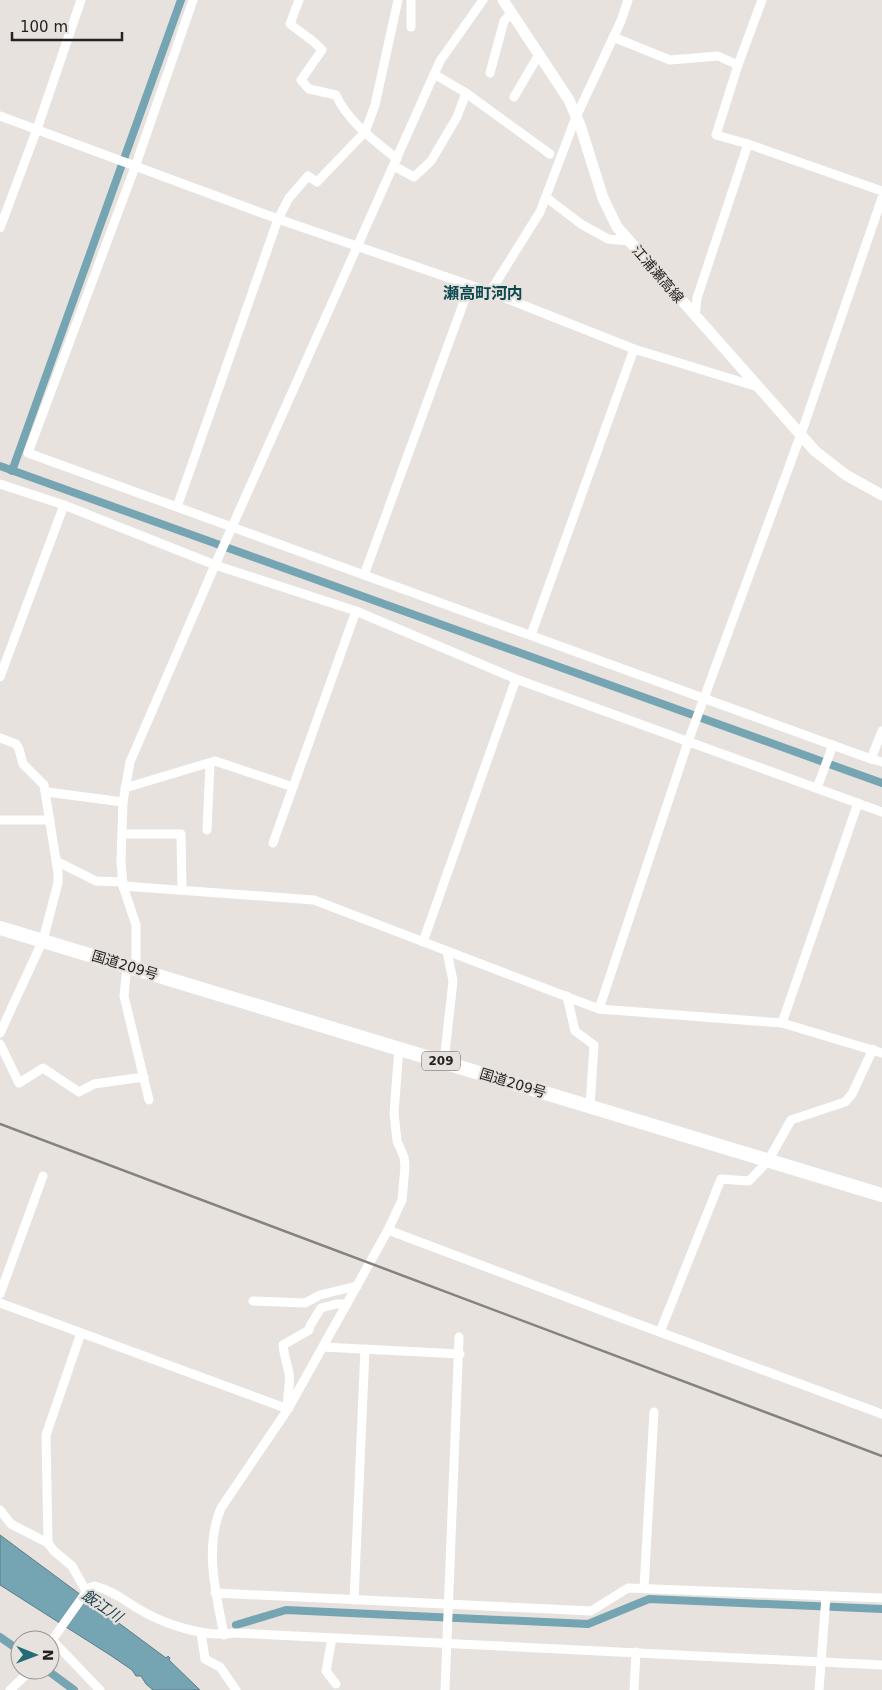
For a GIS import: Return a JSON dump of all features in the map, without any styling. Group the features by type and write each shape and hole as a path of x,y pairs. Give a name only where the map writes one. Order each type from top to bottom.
{"highway":[{"name":"国道209号","path":"0,928 882,1196"}],"main road":[{"name":"江浦瀬高線","path":"503,0 538,56 569,100 603,198 618,227 758,387 828,462 846,475 882,495"}],"street":[{"path":"0,228 37,129 81,0"},
{"path":"193,0 134,167 28,454 177,507 232,530 531,635 833,747 882,762"},
{"path":"299,0 290,24 322,50 301,80 309,89 336,95 342,108 396,162 414,177 431,161 457,118 466,93"},
{"path":"177,507 278,219 289,198 308,176 317,182 365,132 375,105 398,0"},
{"path":"411,0 411,27"},
{"path":"149,1100 124,996 132,967 136,925 123,884 121,861 123,802 130,762 440,61 483,0"},
{"path":"490,292 540,212 576,117 628,0"},
{"path":"762,0 738,65 716,135 748,144 882,191"},
{"path":"490,73 504,20 512,12"},
{"path":"613,37 670,60 718,56 738,65"},
{"path":"514,97 538,56"},
{"path":"434,74 466,93 550,154"},
{"path":"0,116 278,219 490,292 634,349 758,387"},
{"path":"696,317 697,298 748,144"},
{"path":"544,200 547,198 581,224 608,239 629,241"},
{"path":"599,1009 703,699 801,434 882,198"},
{"path":"364,575 470,285"},
{"path":"531,635 634,349"},
{"path":"0,484 64,505 216,565 356,611 516,679 817,786 882,812"},
{"path":"0,677 64,505"},
{"path":"273,843 356,611"},
{"path":"423,942 516,679"},
{"path":"871,759 882,731"},
{"path":"0,738 16,744 23,764 44,785 58,883 43,940 0,1033"},
{"path":"817,786 833,747"},
{"path":"125,788 215,761 293,787"},
{"path":"207,830 210,762"},
{"path":"46,792 123,802"},
{"path":"782,1023 858,803"},
{"path":"0,820 50,820"},
{"path":"122,834 180,834 182,890"},
{"path":"56,861 96,881 314,900 599,1009 782,1023 882,1053"},
{"path":"444,1062 453,981 447,952"},
{"path":"567,996 575,1031 594,1045 590,1106"},
{"path":"0,1044 19,1083 44,1068 78,1092 94,1084 144,1078"},
{"path":"224,1635 215,1593 213,1551 214,1532 221,1508 288,1409 388,1230 402,1200 405,1167 404,1157 397,1141 394,1113 399,1048"},
{"path":"660,1332 721,1179 749,1181 768,1161 791,1120 845,1102 852,1094 873,1049"},
{"path":"0,1294 43,1176"},
{"path":"388,1230 882,1414"},
{"path":"253,1301 305,1303 320,1295 357,1286"},
{"path":"0,1303 288,1409"},
{"path":"288,1409 289,1374 284,1360 283,1346 309,1330 320,1308 336,1304 347,1304"},
{"path":"48,1543 46,1435 81,1333"},
{"path":"445,1690 460,1338"},
{"path":"323,1347 460,1354"},
{"path":"354,1600 365,1349"},
{"path":"644,1588 654,1412"},
{"path":"0,1510 11,1524 48,1543 54,1551 72,1566 86,1591"},
{"path":"59,1630 86,1591 96,1586 101,1587 149,1615 201,1632 224,1635 235,1633 882,1665"},
{"path":"215,1593 591,1611 628,1588 882,1598"},
{"path":"820,1690 826,1596"},
{"path":"201,1632 206,1659 220,1667 236,1690"},
{"path":"332,1638 326,1672 336,1684"},
{"path":"60,1647 100,1690"},
{"path":"634,1690 636,1652"},
{"path":"10,1690 20,1680"}],"water":[{"name":"飯江川","path":"0,1535 166,1658 168,1656 169,1660 200,1690 153,1690 141,1676 136,1676 132,1670 110,1655 0,1585"}],"waterway":[{"path":"12,471 181,0"},
{"path":"0,466 882,783"},
{"path":"236,1625 286,1610 588,1624 649,1599 882,1609"},
{"path":"0,1637 10,1644"},
{"path":"60,1680 74,1690"}],"railway":[{"path":"0,1124 882,1456"}],"district":[{"name":"瀬高町河内","path":"483,293"}]}
